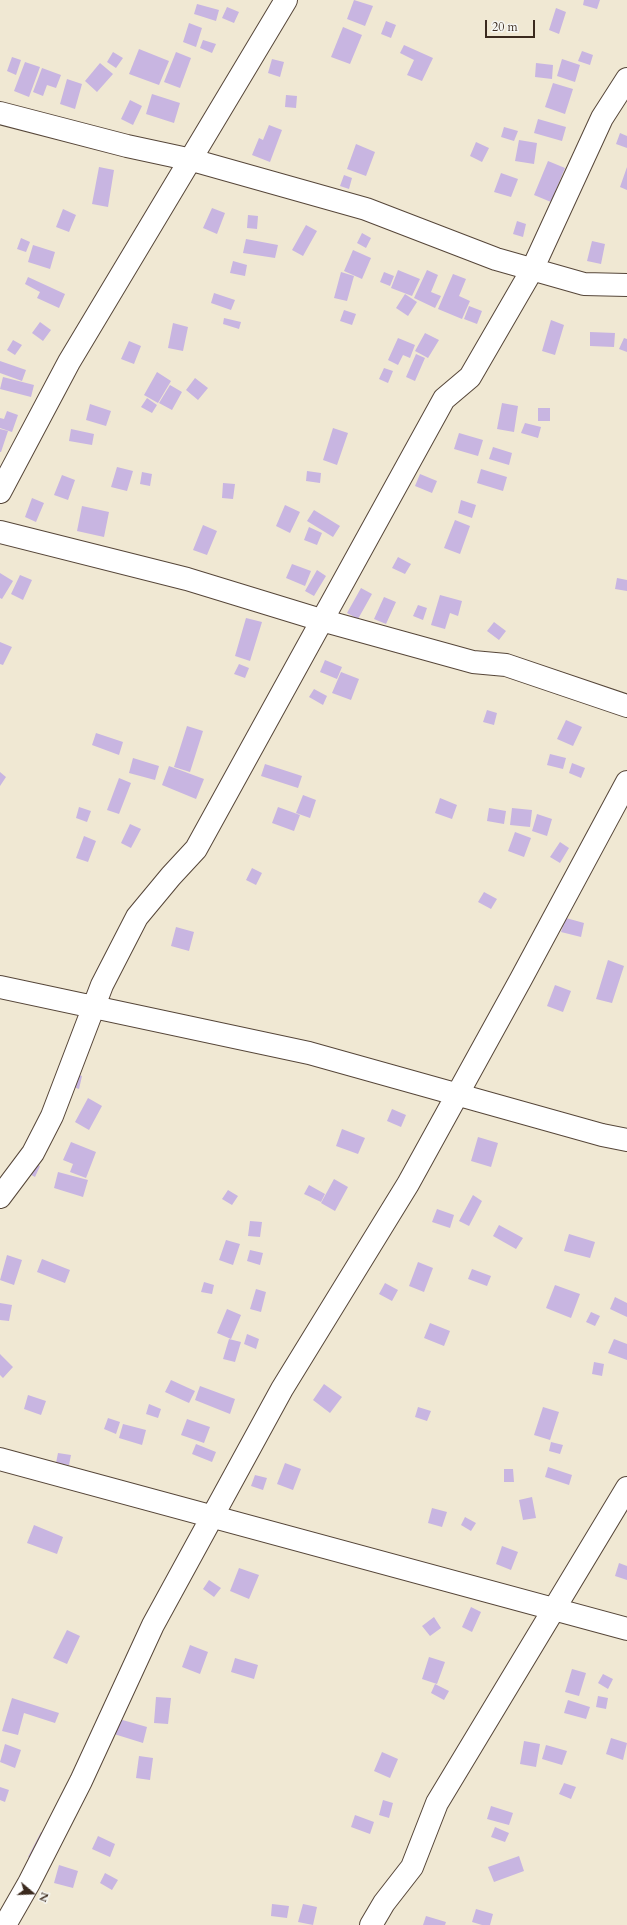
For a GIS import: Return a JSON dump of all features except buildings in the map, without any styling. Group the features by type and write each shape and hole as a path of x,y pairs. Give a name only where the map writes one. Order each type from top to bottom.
{"street":[{"path":"0,492 69,362 192,160 286,0"},
{"path":"0,1198 33,1153 52,1116 102,985 137,917 196,849 444,399 470,378 532,270 602,118 627,80"},
{"path":"0,113 126,146 192,160 366,208 496,259 532,270 584,284 627,285"},
{"path":"0,532 187,579 321,620 473,662 506,665 627,706"},
{"path":"5,1925 29,1883 81,1781 153,1625 282,1388 408,1184 627,782"},
{"path":"0,987 309,1053 602,1135 627,1140"},
{"path":"0,1459 627,1629"},
{"path":"371,1925 384,1903 412,1867 437,1803 627,1488"}]}
